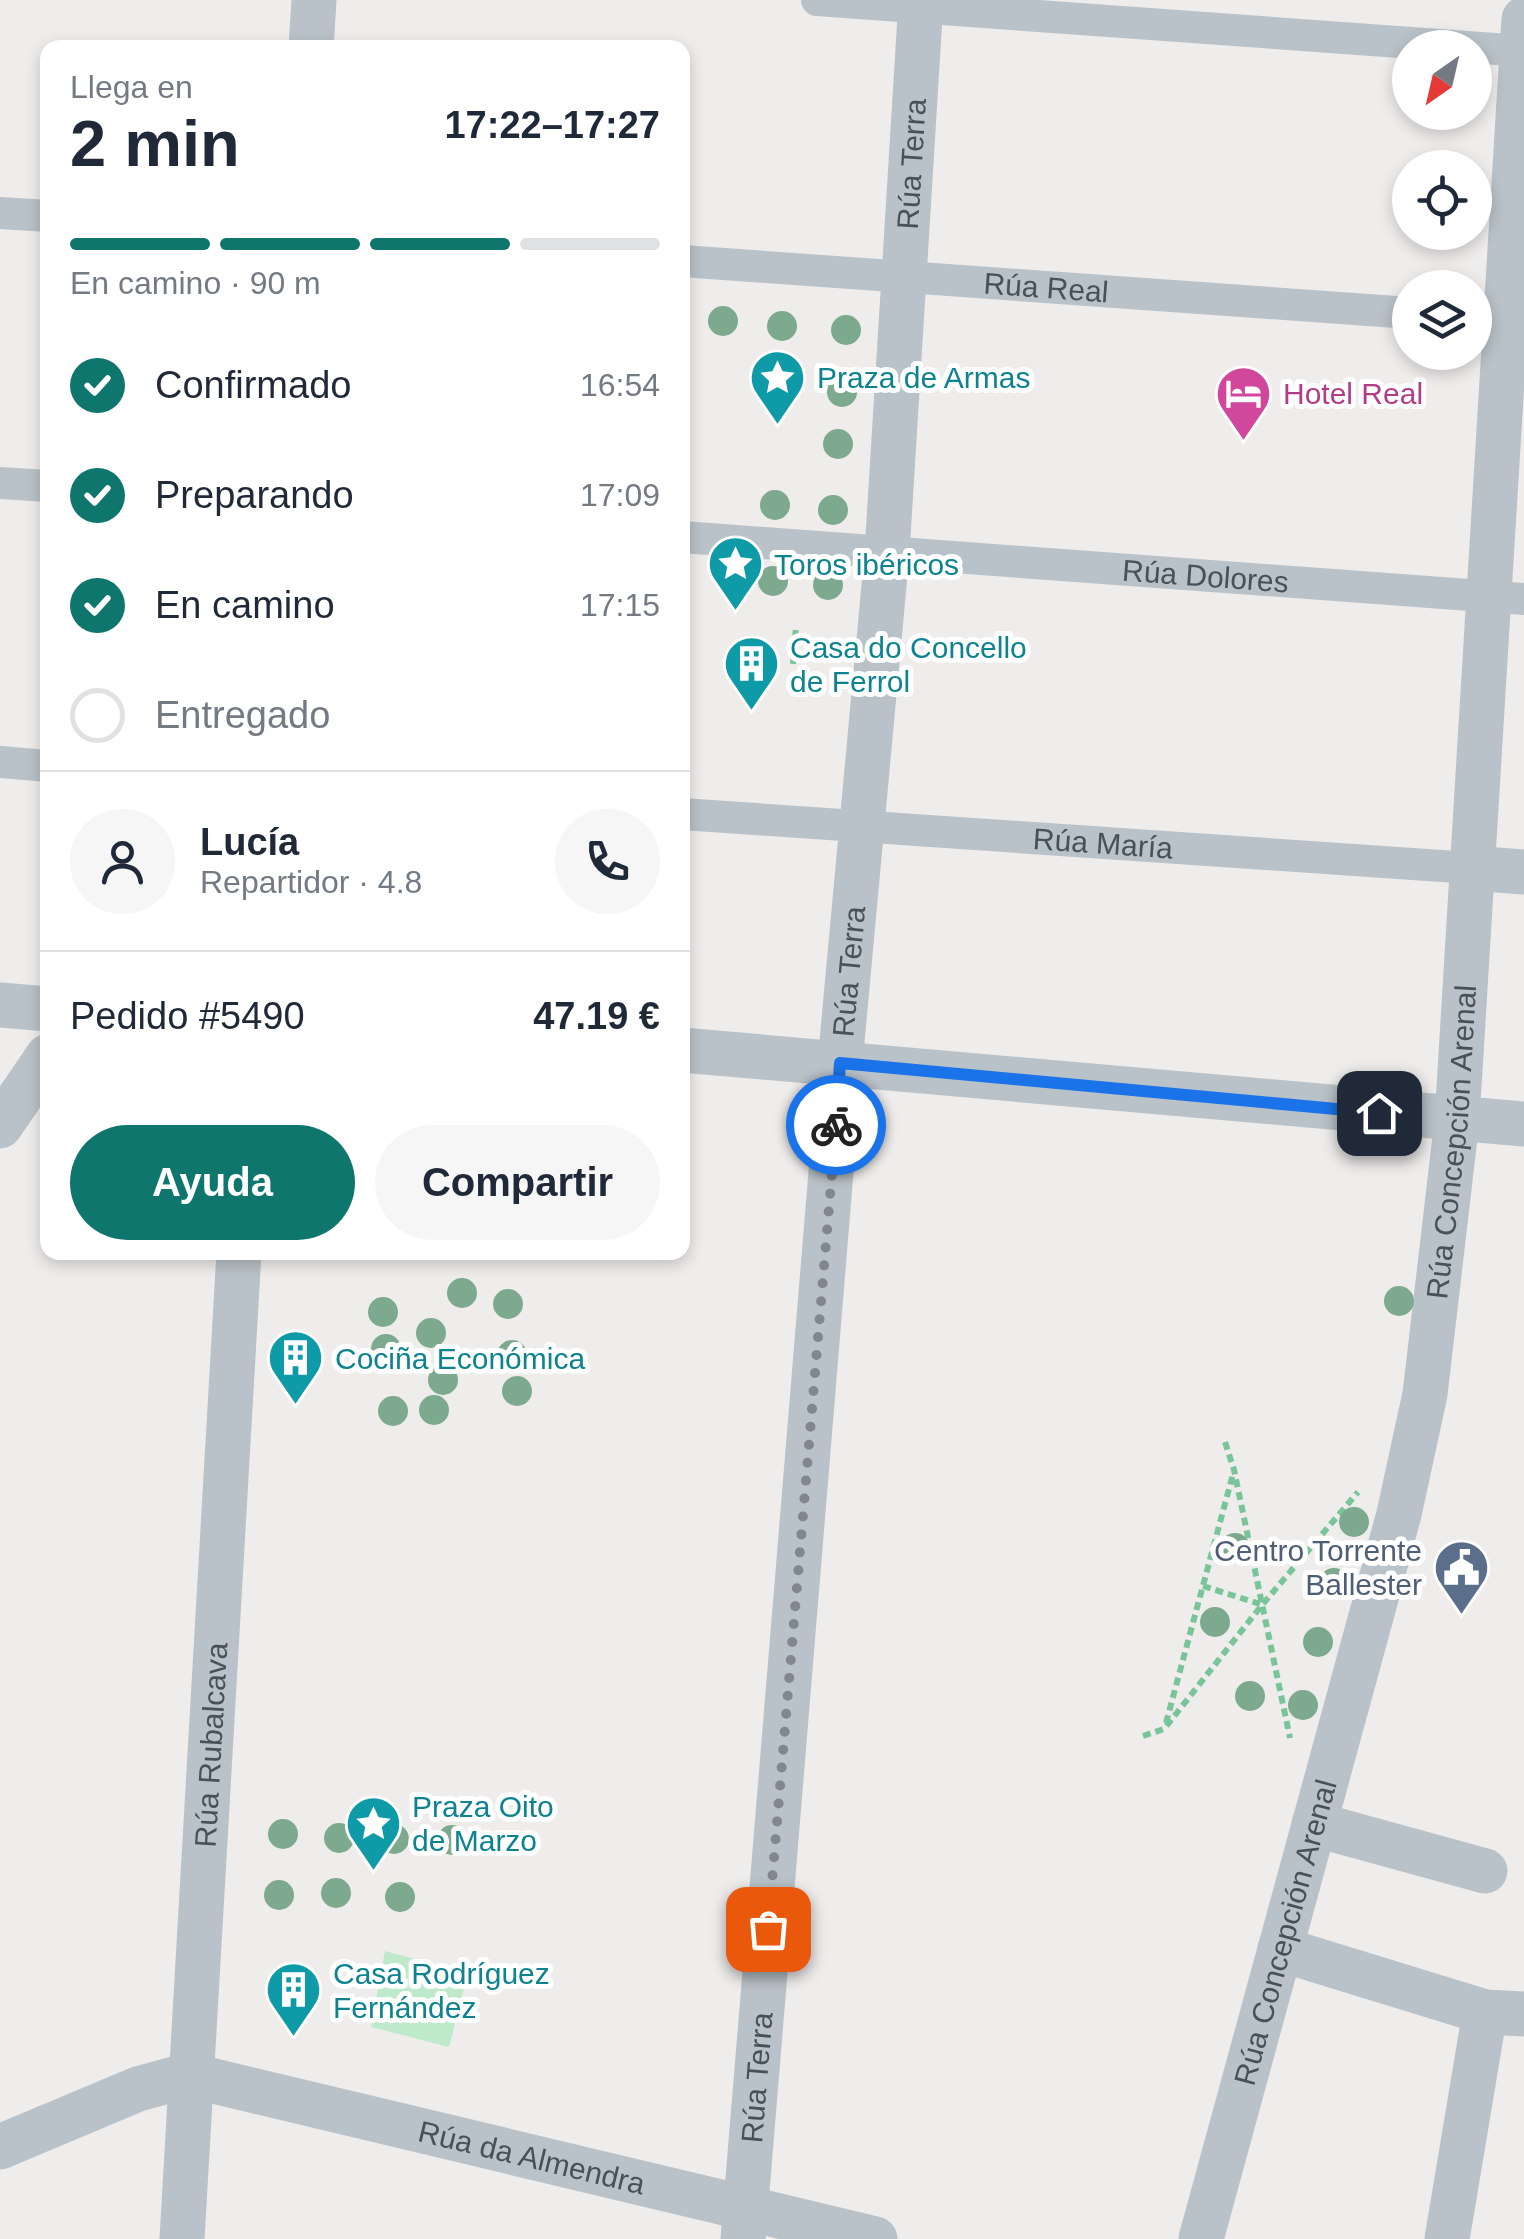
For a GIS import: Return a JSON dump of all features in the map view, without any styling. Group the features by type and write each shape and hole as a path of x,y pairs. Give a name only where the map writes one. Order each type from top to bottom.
{"street":[{"path":"312,40 314,0"},
{"path":"817,0 1523,40"},
{"name":"Rúa Terra","path":"744,2223 840,1063 887,553 921,4"},
{"name":"Rúa Concepción Arenal","path":"1201,2239 1426,1394 1457,1120 1471,868 1506,598 1501,320 1523,40"},
{"path":"0,213 40,216"},
{"name":"Rúa Real","path":"690,262 1392,313"},
{"path":"0,483 40,486"},
{"name":"Rúa Dolores","path":"690,538 1506,598"},
{"path":"0,762 40,765"},
{"name":"Rúa María","path":"690,815 1524,872"},
{"path":"0,1005 40,1008"},
{"path":"690,1051 1524,1124"},
{"path":"0,1126 40,1068"},
{"name":"Rúa Rubalcava","path":"182,2239 239,1260"},
{"path":"1314,1824 1486,1870"},
{"path":"1280,1948 1504,2013 1447,2239"},
{"path":"0,2147 138,2089 189,2074"},
{"name":"Rúa da Almendra","path":"189,2074 744,2223 875,2239"}],"path":[{"path":"793,664 796,627"},
{"path":"1225,1442 1290,1738"},
{"path":"1143,1736 1164,1728 1388,1456 1410,1463"},
{"path":"1164,1728 1234,1470"},
{"path":"1203,1586 1262,1605"}],"green space":[{"path":"385,1951 468,1973 449,2047 371,2027"}],"way so far":[{"path":"768,1929 836,1125"}],"place":[{"name":"Praza de Armas","path":"778,426"},
{"name":"Hotel Real","path":"1244,442"},
{"name":"Toros ibéricos","path":"735,613"},
{"name":"Casa do Concello de Ferrol","path":"751,713"},
{"name":"Cociña Económica","path":"296,1407"},
{"name":"Centro Torrente Ballester","path":"1461,1616"},
{"name":"Praza Oito de Marzo","path":"373,1872"},
{"name":"Casa Rodríguez Fernández","path":"294,2039"}],"route":[{"path":"836,1125 840,1063 1379,1113"}]}
